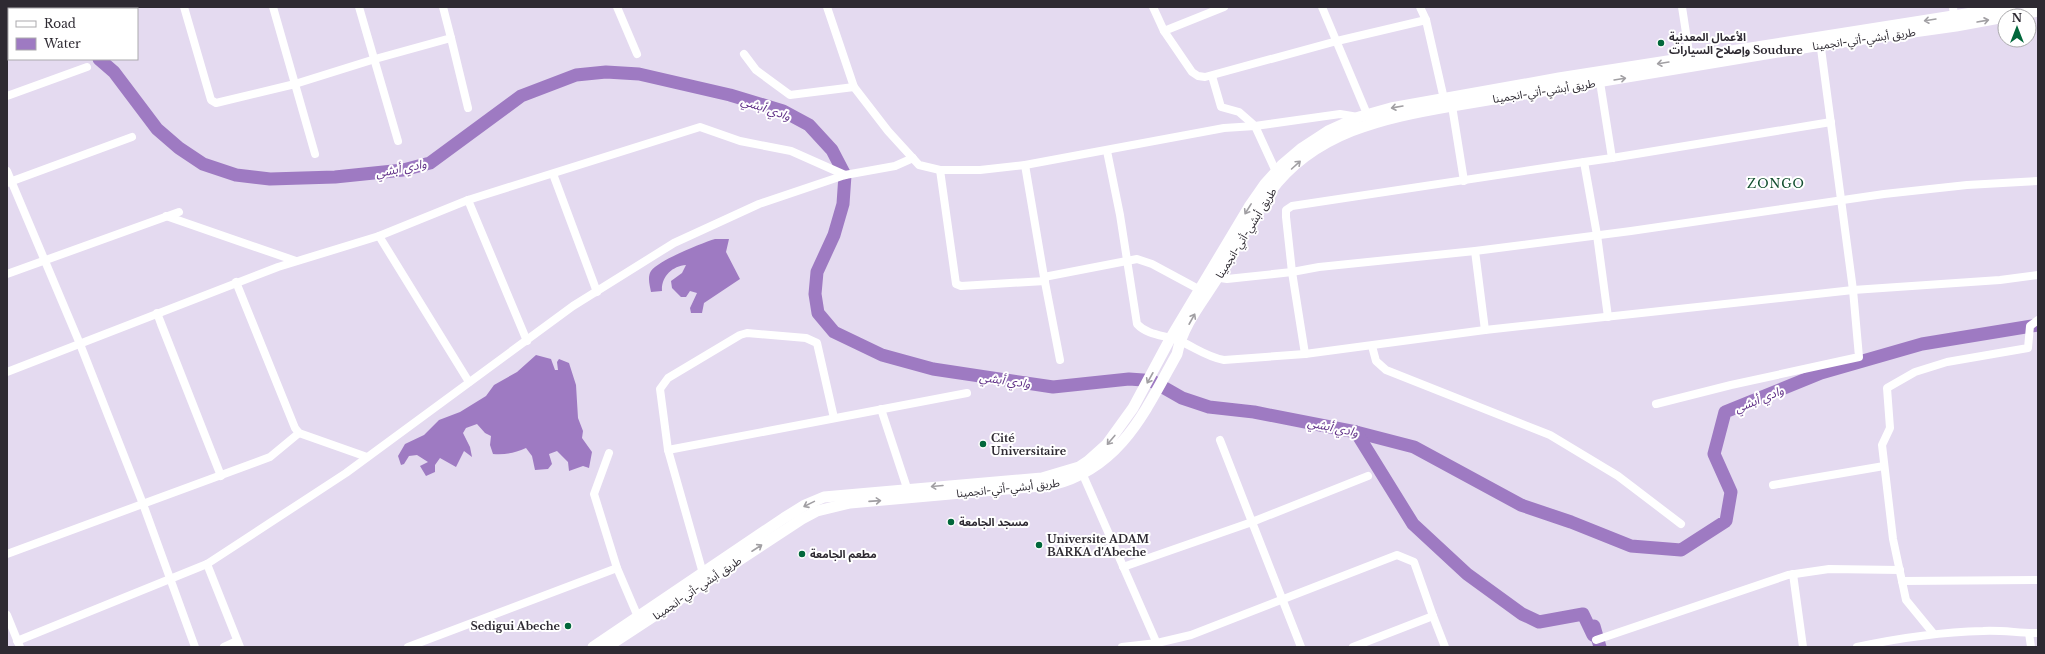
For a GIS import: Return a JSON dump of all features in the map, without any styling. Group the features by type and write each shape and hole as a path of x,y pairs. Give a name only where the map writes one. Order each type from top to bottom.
{"highway":[{"path":"593,647 638,617 704,577 784,518 813,501 824,497 840,495 909,494 1042,478 1059,474 1088,461 1107,444 1133,408 1213,276 1249,206 1302,148 1328,131 1363,116 1391,108 1448,102 1690,59 1877,33 1954,12 2010,7"},
{"name":"طريق أبشي-أتي-انجمينا","path":"1877,33 1997,18"},
{"name":"طريق أبشي-أتي-انجمينا","path":"1560,83 1600,82 1820,40"},
{"name":"طريق أبشي-أتي-انجمينا","path":"1278,176 1331,140 1359,127 1393,116 1448,102"},
{"name":"طريق أبشي-أتي-انجمينا","path":"909,494 1052,485 1082,475 1113,454 1135,427 1177,354 1172,343"},
{"path":"1125,420 1135,427"},
{"name":"طريق أبشي-أتي-انجمينا","path":"612,645 704,577"}],"street":[{"path":"184,7 211,100 216,103 223,103 295,84 375,58 451,38"},
{"path":"273,7 314,154"},
{"path":"359,7 398,141"},
{"path":"443,7 468,108"},
{"path":"617,7 637,54"},
{"path":"827,7 854,87 919,165 940,170 980,170 1025,165 1107,151 1224,128 1255,126 1340,114 1363,116 1337,41 1322,7"},
{"path":"1153,7 1164,31 1192,72 1198,76 1212,76 1337,41 1426,20"},
{"path":"1164,31 1224,7"},
{"path":"1420,7 1426,20 1448,102 1464,181"},
{"path":"1682,7 1690,59"},
{"path":"1656,404 1731,385 1859,357 1853,290 1820,40"},
{"path":"744,54 756,70 790,94 854,87"},
{"path":"7,96 87,67"},
{"path":"1212,76 1221,106 1239,112 1255,126 1278,176"},
{"path":"1600,82 1612,158"},
{"path":"1305,354 1292,272 1286,217 1286,210 1292,206 1612,158 1831,122"},
{"path":"7,372 236,282 296,261 379,236 468,200 700,127 740,141 791,151 845,175"},
{"path":"9,182 132,137"},
{"path":"1107,151 1137,324 1142,330 1172,343 1211,358 1224,360 1305,354 1485,330 1853,290 2000,280 2038,275"},
{"path":"7,615 19,644 207,564 346,473 573,306 674,242 759,204 845,175 895,166 912,158"},
{"path":"1584,162 1598,235 1608,317"},
{"path":"1025,165 1060,360"},
{"path":"7,170 9,182 45,260 80,344 143,504 195,647"},
{"path":"940,170 956,284 960,286 1045,279 1137,259 1144,260 1203,291"},
{"path":"553,174 597,292"},
{"path":"1213,276 1227,279 1292,272 1318,267 1474,251 1598,235 1841,200 1967,185 2038,181"},
{"path":"468,200 527,341"},
{"path":"7,274 179,212"},
{"path":"166,216 296,261"},
{"path":"379,236 469,382"},
{"path":"1474,251 1485,330"},
{"path":"236,282 295,428 299,433 367,457"},
{"path":"157,313 221,476"},
{"path":"1933,633 1910,607 1906,600 1893,539 1882,445 1890,428 1887,388 1915,372 1940,364 2028,348 2030,326 2038,320"},
{"path":"704,577 668,450 660,389 662,384 668,378 740,335 747,333 806,338 817,344 834,418"},
{"path":"1372,346 1376,361 1386,370 1550,435 1618,476 1681,524"},
{"path":"668,450 967,393"},
{"path":"881,409 909,494"},
{"path":"7,554 270,457 299,433"},
{"path":"1220,440 1301,647"},
{"path":"609,453 594,494 617,568 638,617"},
{"path":"1773,484 1884,466"},
{"path":"1082,475 1158,645"},
{"path":"1123,567 1252,522 1368,476"},
{"path":"1122,647 1158,645 1191,635 1397,555 1414,562 1445,647"},
{"path":"207,564 238,644 224,647"},
{"path":"408,647 617,568"},
{"path":"1596,640 1793,574 1829,569 1900,570"},
{"path":"1793,574 1803,647"},
{"path":"1902,581 2038,580"},
{"path":"1353,647 1433,616"},
{"path":"1857,647 1902,637 1933,633 1984,630 2038,633"},
{"path":"2029,633 2031,647"}],"water":[{"path":"715,239 729,239 726,252 740,279 704,303 702,313 691,313 690,308 697,293 690,291 686,297 681,297 672,288 671,281 682,273 686,265 676,268 668,273 663,281 662,291 651,292 649,276 651,271 681,252"},
{"path":"536,355 551,359 555,370 558,370 557,362 559,359 569,363 576,385 578,418 583,431 582,438 592,452 589,468 583,466 569,471 568,462 557,451 549,454 552,464 548,469 535,470 532,456 526,448 510,453 493,454 490,445 491,436 485,433 477,424 466,428 463,433 470,447 472,457 464,451 456,467 440,458 435,465 435,472 426,476 420,466 428,462 417,455 409,456 404,464 401,465 398,456 405,444 424,435 439,420 460,412 486,396 494,385 517,372"}],"waterway":[{"name":"وادي أبشي","path":"100,60 114,72 157,129 179,148 203,164 236,175 270,179 335,177 403,170 430,163 521,96 576,75 606,72 639,74 730,95 783,111 809,125 832,150 845,175 843,204 834,235 817,272 815,294 818,313 834,332 882,355 933,369 1053,387 1129,379 1143,380 1154,382 1182,398 1209,407 1254,412 1356,432 1414,447 1521,505 1571,522 1631,546 1681,550 1726,521 1731,492 1714,454 1725,412 1821,373 1922,344 2038,325"},
{"path":"1356,432 1413,524 1467,574 1522,614 1539,622 1583,614 1593,635"},
{"path":"1594,626 1600,647"}],"place":[{"name":"الأعمال المعدنية وإصلاح السيارات Soudure","path":"1661,43"},
{"name":"Cité Universitaire","path":"983,444"},
{"name":"مسجد الجامعة","path":"951,522"},
{"name":"Universite ADAM BARKA d'Abeche","path":"1039,545"},
{"name":"مطعم الجامعة","path":"802,554"},
{"name":"Sedigui Abeche","path":"568,626"}],"district":[{"name":"ZONGO","path":"1776,183"}]}
